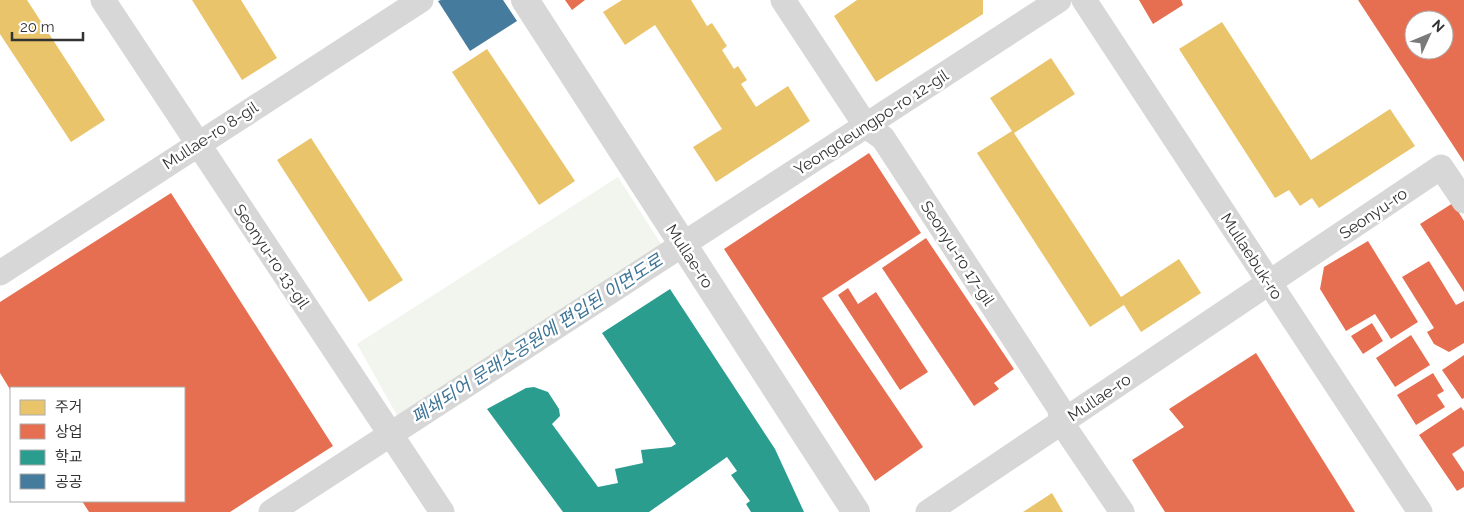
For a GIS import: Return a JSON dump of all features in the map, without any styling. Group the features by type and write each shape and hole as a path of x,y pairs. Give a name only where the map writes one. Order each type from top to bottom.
{"street":[{"name":"Seonyu-ro 13-gil","path":"103,0 442,512"},
{"name":"Mullae-ro 8-gil","path":"0,273 197,143 421,0"},
{"name":"Mullae-ro","path":"525,0 856,512"},
{"name":"Seonyu-ro 17-gil","path":"783,0 866,126 883,138 1060,409 1062,422 1122,512"},
{"name":"Yeongdeungpo-ro 12-gil","path":"271,512 1059,0"},
{"name":"Mullaebuk-ro","path":"1084,0 1420,512"},
{"name":"Seonyu-ro","path":"1269,282 1441,167 1464,201"},
{"name":"Mullae-ro","path":"928,512 1269,282"}],"shaded area":[{"path":"618,177 663,247 398,417 357,344"}],"building: 주거":[{"path":"0,0 27,0 105,120 71,142 0,34"},
{"path":"192,0 241,0 277,58 242,80"},
{"path":"622,0 691,0 707,26 712,23 727,46 722,50 734,69 738,66 747,80 741,84 756,107 788,86 810,121 716,182 693,147 722,129 655,25 625,45 603,12"},
{"path":"857,0 983,0 983,14 876,82 834,16"},
{"path":"1222,22 1311,160 1390,109 1415,146 1319,208 1312,198 1300,206 1289,190 1275,198 1179,49"},
{"path":"487,49 575,181 539,205 452,72"},
{"path":"1051,58 1075,94 1014,133 1121,297 1179,259 1201,293 1141,332 1124,305 1090,327 977,153 1012,131 990,98"},
{"path":"311,138 403,280 369,302 277,160"},
{"path":"1052,493 1063,512 1023,512"}],"building: 상업":[{"path":"565,0 585,0 572,10"},
{"path":"1139,0 1181,0 1183,5 1153,24"},
{"path":"1358,0 1464,0 1464,162"},
{"path":"869,153 921,233 822,298 923,447 875,481 724,249"},
{"path":"171,193 333,446 230,512 89,512 83,502 185,502 185,387 10,387 10,389 0,373 0,302"},
{"path":"1453,203 1464,221 1464,292 1420,224"},
{"path":"926,238 1014,369 994,383 999,389 974,406 882,268"},
{"path":"1368,241 1418,322 1391,339 1375,314 1346,331 1320,289 1324,267"},
{"path":"1429,261 1456,305 1464,301 1464,343 1449,352 1434,344 1427,332 1434,328 1402,277"},
{"path":"848,288 858,304 876,292 928,372 900,390 838,295"},
{"path":"1372,323 1383,341 1363,354 1351,336"},
{"path":"1411,335 1430,365 1395,387 1376,358"},
{"path":"1256,353 1355,512 1165,512 1132,460 1184,427 1169,409"},
{"path":"1464,355 1464,398 1462,399 1442,370"},
{"path":"1433,373 1444,391 1437,395 1445,407 1416,425 1397,395"},
{"path":"1461,407 1464,411 1464,446 1452,454 1464,472 1464,487 1457,491 1419,435"}],"building: 학교":[{"path":"670,289 775,449 804,512 751,512 746,504 750,501 731,475 737,471 727,457 649,512 563,512 487,409 526,388 534,387 548,392 559,409 560,416 552,424 598,487 618,483 615,469 643,463 641,450 671,447 676,444 602,333"}],"building: 공공":[{"path":"503,0 517,21 470,51 438,1"}],"water label":[{"name":"폐쇄되어 문래소공원에 편입된 이면도로","path":"537,339"}]}
